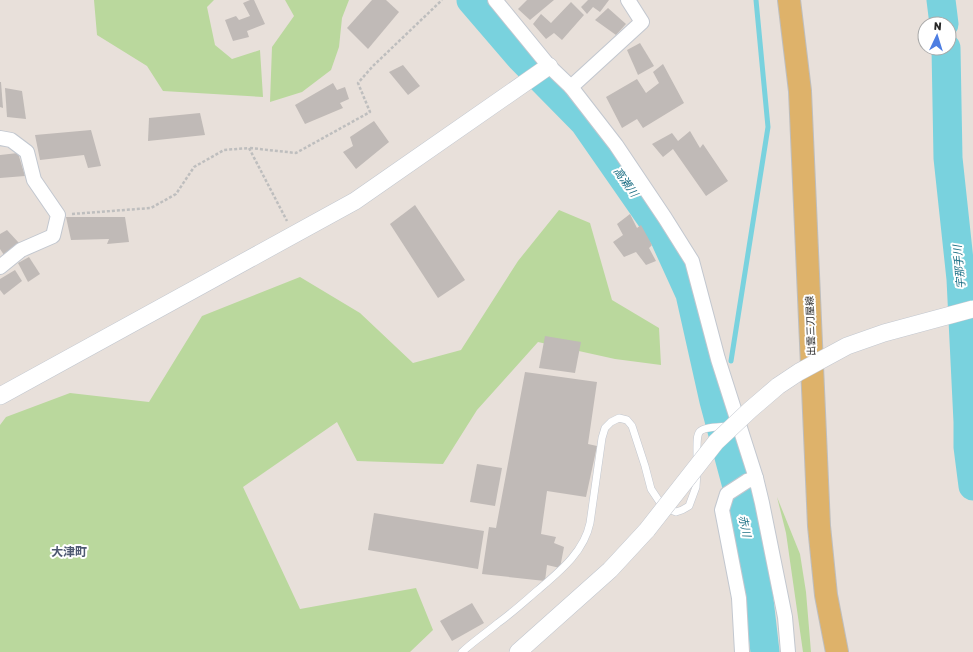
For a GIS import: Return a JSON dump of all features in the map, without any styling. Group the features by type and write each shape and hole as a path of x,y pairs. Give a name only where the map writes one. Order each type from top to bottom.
{"main road":[{"name":"出雲三刀屋線","path":"789,0 800,91 818,526 826,595 837,652"}],"street":[{"path":"494,0 540,72 571,87 616,145 692,261 718,359 733,425 752,480 762,502 785,617 788,652"},
{"path":"571,87 642,22 628,0"},
{"path":"0,396 355,200 540,72"},
{"path":"0,138 11,140 27,152 34,180 58,215 53,236 21,250 0,267"},
{"path":"518,652 610,570 647,530 716,442 778,386 799,372 847,346 973,309"},
{"path":"742,652 739,598 722,515 723,504 727,494 752,480"}],"lane":[{"path":"462,652 478,637 511,613 560,570 577,552 588,533 602,438 605,428 611,422 618,418 627,420 632,426 651,490 663,507 676,512 689,506 693,498 696,487 697,436 699,431 705,428 733,425"}],"path":[{"path":"58,215 151,208 176,194 194,167 224,150 249,148 296,153 370,112 358,83 373,66 442,0"},
{"path":"249,148 294,235"}],"green space":[{"path":"94,0 214,0 207,7 215,45 232,59 260,50 263,97 163,91 147,66 97,35"},
{"path":"285,0 349,0 342,18 339,47 331,70 302,92 270,102 272,47 294,16"},
{"path":"559,210 590,223 612,300 659,328 661,365 615,359 538,342 477,410 443,464 357,461 337,422 243,487 300,609 416,588 433,630 410,652 0,652 0,425 6,417 70,393 149,402 202,316 300,277 360,313 413,363 461,350 518,261"},
{"path":"777,497 800,554 806,592 811,652 803,652 786,533"}],"building":[{"path":"254,0 265,24 247,31 249,37 233,41 225,20 236,16 239,20 250,16 243,3"},
{"path":"372,0 386,0 399,12 368,49 347,28"},
{"path":"527,0 554,0 530,20 518,9"},
{"path":"588,0 609,0 600,12 593,7 587,14 581,7"},
{"path":"571,2 584,15 562,40 554,33 546,39 533,24 541,14 551,23"},
{"path":"608,8 626,24 616,35 595,20"},
{"path":"640,43 654,66 638,75 627,50"},
{"path":"663,64 684,103 643,128 637,119 622,128 606,97 637,79 646,93 659,83 653,72"},
{"path":"403,65 420,86 408,95 389,72"},
{"path":"1,82 3,108 0,107"},
{"path":"333,83 337,90 345,87 349,99 340,103 343,108 305,124 295,105"},
{"path":"5,88 22,91 26,119 7,117"},
{"path":"200,113 205,135 148,141 149,118"},
{"path":"374,121 389,142 356,169 343,152 353,146 350,137"},
{"path":"91,130 101,166 88,168 84,155 40,160 35,135"},
{"path":"690,131 700,148 703,144 728,181 706,196 673,149 663,157 652,144 672,133 678,141"},
{"path":"18,153 25,176 0,178 0,155"},
{"path":"415,205 465,280 438,298 390,224"},
{"path":"630,214 637,228 641,225 652,245 649,248 656,261 646,265 636,252 624,257 613,242 623,235 617,224"},
{"path":"66,217 125,217 129,242 107,244 109,239 71,240"},
{"path":"7,230 19,243 4,255 0,249 0,234"},
{"path":"29,257 40,274 28,282 18,263"},
{"path":"15,270 22,281 4,295 0,290 0,279"},
{"path":"545,336 581,342 575,373 539,368"},
{"path":"525,372 597,382 588,444 597,446 586,497 547,491 541,534 556,537 554,543 564,547 560,568 547,565 545,581 482,574 489,527 496,528"},
{"path":"477,464 502,468 495,506 470,502"},
{"path":"374,513 484,531 478,569 368,550"},
{"path":"472,603 484,623 452,641 440,621"}],"waterway":[{"name":"高瀬川","path":"471,0 520,57 584,122 664,237 690,294 714,401 736,483 758,591 765,652"},
{"path":"731,361 768,127 756,0"},
{"name":"宇那手川","path":"941,0 943,16"},
{"name":"宇那手川","path":"946,56 948,158 961,279 968,447 973,486"},
{"path":"714,401 720,385"}],"district":[{"name":"大津町","path":"69,552"}],"water label":[{"name":"赤川","path":"745,526"}]}
